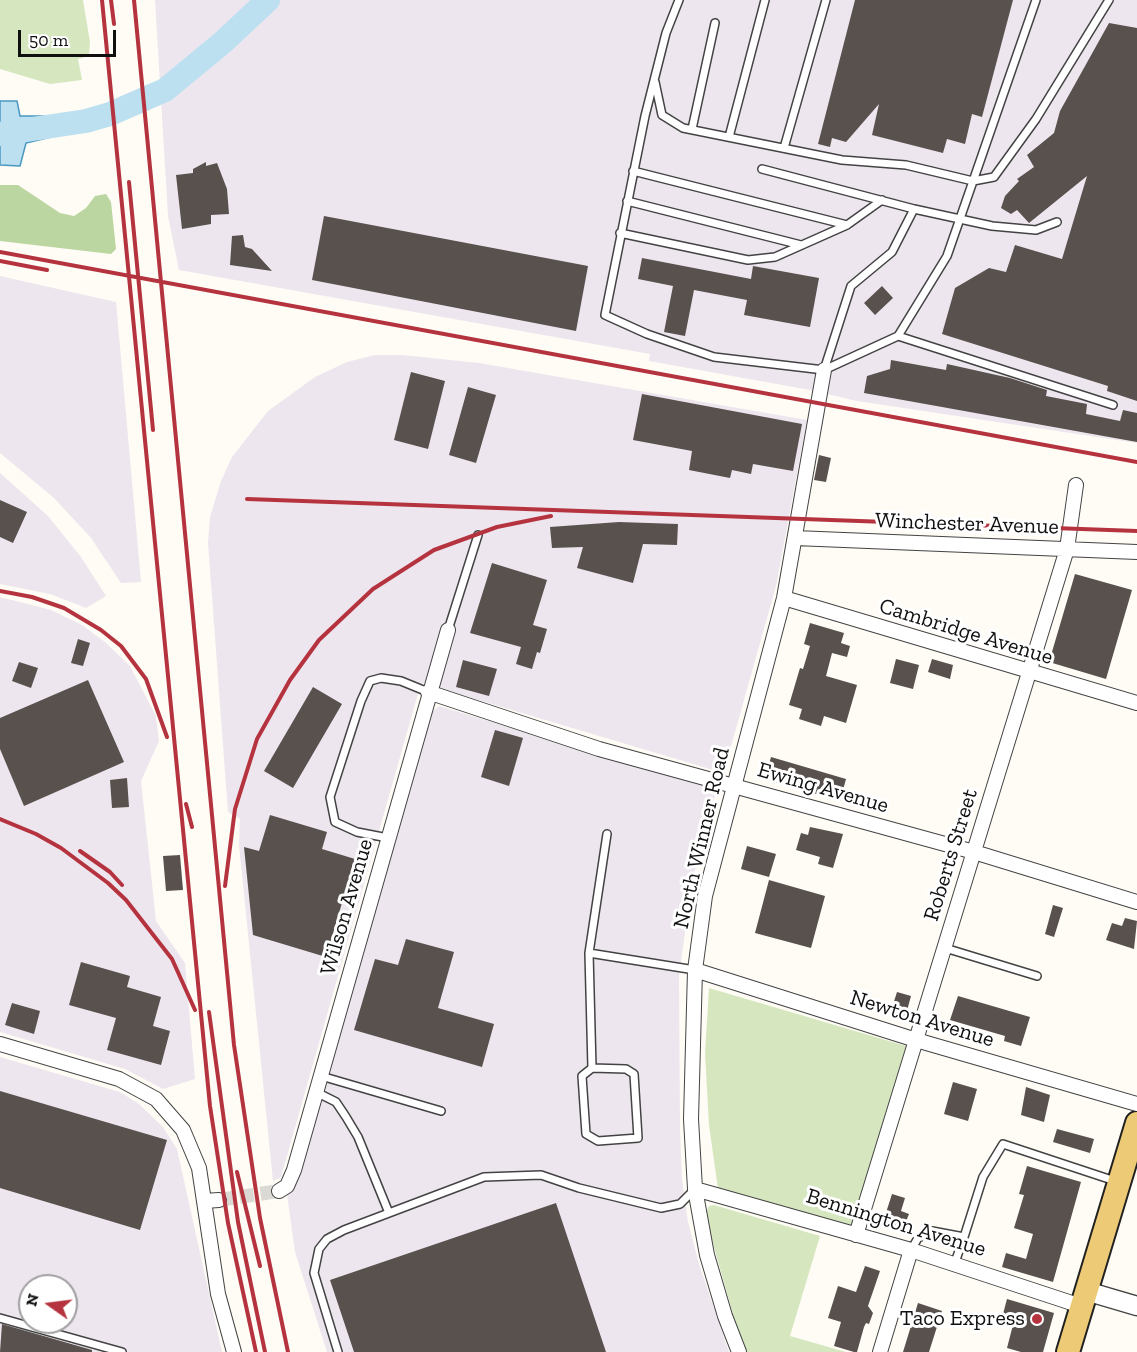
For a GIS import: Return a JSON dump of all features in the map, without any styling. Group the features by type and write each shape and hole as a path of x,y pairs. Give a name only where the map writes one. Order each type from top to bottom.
{"main road":[{"path":"1068,1352 1137,1123"}],"street":[{"name":"North Winner Road","path":"739,1352 725,1316 707,1255 695,1190 691,1119 695,970 705,896 784,598 824,370"},
{"name":"Roberts Street","path":"856,1235 1067,549 1076,484"},
{"name":"Winchester Avenue","path":"795,538 1137,552"},
{"name":"Cambridge Avenue","path":"784,598 1137,703"},
{"name":"Wilson Avenue","path":"279,1191 291,1179 428,692 448,630"},
{"name":"Ewing Avenue","path":"428,692 599,748 974,852 1137,902"},
{"name":"Newton Avenue","path":"695,970 916,1040 1137,1104"},
{"path":"0,1044 119,1079 156,1099 183,1130 199,1168 218,1294 234,1352"},
{"name":"Bennington Avenue","path":"695,1190 911,1250 954,1265 1084,1299 1137,1306"},
{"path":"204,1201 219,1200"},
{"path":"880,1352 911,1250"}],"lane":[{"path":"680,0 666,33 655,76 620,233 605,315 647,334 714,357 824,370 898,336 947,256 1036,0"},
{"path":"729,137 765,0"},
{"path":"784,148 826,0"},
{"path":"655,76 662,115 683,128 842,160 906,165 973,181 994,177 1036,119 1109,0"},
{"path":"692,129 715,23"},
{"path":"762,169 914,209 992,226 1036,230 1057,222"},
{"path":"633,171 847,225"},
{"path":"620,233 748,260 775,257 847,225 882,200"},
{"path":"627,201 801,245"},
{"path":"824,370 851,286 892,252 914,209"},
{"path":"898,336 1113,405"},
{"path":"448,630 478,535"},
{"path":"388,838 357,832 335,822 330,797 361,701 370,681 381,678 401,681 428,692"},
{"path":"592,1068 589,953 607,834"},
{"path":"945,948 1037,976"},
{"path":"589,953 695,970"},
{"path":"592,1068 626,1069 634,1074 638,1138 598,1141 586,1134 582,1076 592,1068"},
{"path":"321,1076 441,1111"},
{"path":"316,1092 333,1100 346,1117 358,1137 389,1213"},
{"path":"954,1265 983,1177 1003,1144 1119,1182"},
{"path":"338,1352 317,1288 315,1260 327,1239 484,1177 540,1174 579,1188 661,1208 680,1204 695,1190"},
{"path":"911,1250 918,1238 932,1231 964,1237"},
{"path":"0,1318 122,1352"}],"shaded area":[{"path":"155,0 1137,0 1137,443 857,401 810,390 649,361 650,354 179,270 168,216"},
{"path":"0,276 116,302 141,582 121,583 91,538 54,498 0,453"},
{"path":"375,355 402,355 479,363 807,420 776,586 726,764 720,772 421,683 281,1177 273,1181 239,845 240,819 228,812 208,543 210,517 221,481 232,457 268,411 315,377 347,362"},
{"path":"0,473 48,516 81,557 106,596 86,608 50,594 0,584"},
{"path":"0,597 51,610 82,625 105,642 130,666 156,716 159,741 141,781 156,921 185,963 195,1079 163,1089 125,1069 0,1032"},
{"path":"439,706 714,789 715,796 692,881 679,976 680,1130 682,1179 688,1222 699,1264 729,1352 327,1352 295,1252 287,1194 297,1180 432,712"},
{"path":"0,1057 120,1092 139,1104 163,1127 177,1149 222,1352 0,1352"}],"green space":[{"path":"0,0 83,0 90,42 89,56 78,59 82,80 50,84 0,69"},
{"path":"0,185 18,185 60,213 74,216 86,208 95,196 106,194 111,202 116,249 111,254 0,241"},
{"path":"709,988 906,1046 851,1227 718,1189 709,1125 705,1053"},
{"path":"714,1205 820,1236 790,1336 846,1352 747,1352 735,1322 705,1215 709,1206"}],"water":[{"path":"0,101 17,101 20,116 87,116 89,128 26,143 20,166 0,165"}],"building":[{"path":"855,0 1013,0 982,117 972,114 965,144 947,139 943,153 872,135 879,104 846,142 832,138 830,147 818,144"},
{"path":"1109,23 1137,28 1137,401 1107,391 1108,386 942,334 955,288 989,268 1006,272 1015,245 1062,259 1087,176 1029,223 1017,210 1011,214 1001,208 1005,196 1019,181 1017,179 1034,167 1027,155 1054,133 1060,111"},
{"path":"206,162 206,166 217,163 227,189 229,214 211,215 211,224 182,229 176,175 193,173 193,169"},
{"path":"324,216 588,266 576,331 312,280"},
{"path":"243,235 245,247 252,249 272,271 230,265 232,236"},
{"path":"642,258 751,279 753,266 819,278 810,327 744,315 747,300 694,290 685,336 664,332 673,286 638,279"},
{"path":"882,286 893,298 875,315 864,303"},
{"path":"891,360 946,370 947,364 1010,378 1047,390 1046,396 1087,404 1086,414 1120,421 1123,410 1137,413 1137,442 864,393 867,376 890,369"},
{"path":"411,372 445,381 428,449 394,440"},
{"path":"468,387 496,395 476,463 449,455"},
{"path":"642,394 802,424 793,471 753,464 751,474 732,470 730,478 689,470 692,451 633,440"},
{"path":"819,455 831,458 826,482 814,480"},
{"path":"0,500 27,512 13,543 0,537"},
{"path":"619,522 678,524 677,545 643,544 633,583 577,568 583,547 552,548 550,527"},
{"path":"492,563 547,580 533,625 547,629 540,653 537,652 532,669 516,664 521,647 470,633"},
{"path":"1075,574 1132,590 1106,679 1049,662"},
{"path":"810,623 844,633 841,643 850,646 847,657 832,653 826,676 857,685 846,723 824,716 821,726 799,719 802,709 789,705 800,668 803,669 810,646 804,644"},
{"path":"78,639 90,643 83,666 71,663"},
{"path":"896,659 919,665 913,689 890,683"},
{"path":"932,659 953,665 950,679 928,672"},
{"path":"463,660 497,669 489,696 456,687"},
{"path":"19,662 38,668 31,688 12,681"},
{"path":"88,680 124,762 24,806 0,749 0,718"},
{"path":"313,687 342,704 293,788 264,771"},
{"path":"495,730 523,738 509,786 481,777"},
{"path":"771,757 846,779 840,801 765,779"},
{"path":"127,778 129,807 112,808 110,780"},
{"path":"270,815 327,832 322,849 355,859 326,957 253,935 244,847 259,851"},
{"path":"810,827 843,834 833,868 818,864 820,857 796,850 801,833 808,835"},
{"path":"747,846 776,854 769,877 741,869"},
{"path":"180,855 183,890 166,891 163,856"},
{"path":"769,880 825,896 811,948 755,933"},
{"path":"1053,905 1063,908 1054,937 1045,934"},
{"path":"1125,918 1137,921 1134,949 1106,940 1112,923 1122,926"},
{"path":"406,939 454,952 438,1008 494,1024 482,1067 354,1030 375,959 398,965"},
{"path":"81,962 130,976 127,987 161,997 153,1026 170,1031 161,1065 107,1050 116,1018 69,1005"},
{"path":"897,992 911,996 905,1018 890,1014"},
{"path":"958,996 1030,1017 1021,1046 1004,1041 1005,1036 950,1020"},
{"path":"12,1003 40,1011 34,1034 5,1025"},
{"path":"953,1082 977,1089 968,1121 944,1114"},
{"path":"1026,1087 1050,1095 1044,1122 1021,1115"},
{"path":"0,1091 167,1140 140,1230 0,1188"},
{"path":"1057,1129 1094,1139 1090,1153 1053,1142"},
{"path":"1027,1166 1081,1182 1053,1282 1002,1267 1006,1253 1026,1259 1033,1234 1014,1228 1024,1195 1019,1194"},
{"path":"892,1194 905,1198 901,1211 909,1214 905,1224 897,1222 896,1226 883,1222"},
{"path":"556,1203 606,1352 354,1352 330,1280"},
{"path":"865,1266 880,1271 868,1306 873,1313 869,1324 866,1323 864,1327 857,1352 854,1352 834,1346 841,1322 828,1318 838,1286 856,1292"},
{"path":"1007,1299 1054,1313 1043,1352 1021,1352 1007,1348 1015,1317 1003,1314"},
{"path":"918,1303 942,1311 929,1352 903,1352"},
{"path":"2,1324 18,1329 18,1334 37,1334 92,1350 92,1352 0,1352"}],"waterway":[{"path":"0,134 86,121 110,114 165,90 222,43 268,0"}],"tunnel":[{"path":"219,1200 279,1191"}],"railway":[{"path":"102,0 210,1106 228,1223 256,1352"},
{"path":"111,0 114,24"},
{"path":"134,0 234,1045 260,1218 288,1352"},
{"path":"129,182 153,430"},
{"path":"0,252 1137,462"},
{"path":"0,261 47,270"},
{"path":"247,499 1137,531"},
{"path":"225,886 235,809 257,739 290,680 319,640 373,589 434,550 497,527 551,516"},
{"path":"0,591 32,597 64,608 101,630 121,646 146,679 167,737"},
{"path":"186,804 192,827"},
{"path":"0,819 36,834 61,848 108,883 126,900 172,959 195,1010"},
{"path":"80,851 110,872 122,885"},
{"path":"209,1012 238,1222 265,1352"},
{"path":"237,1172 260,1266"}],"place":[{"name":"Taco Express","path":"1037,1319"}]}
